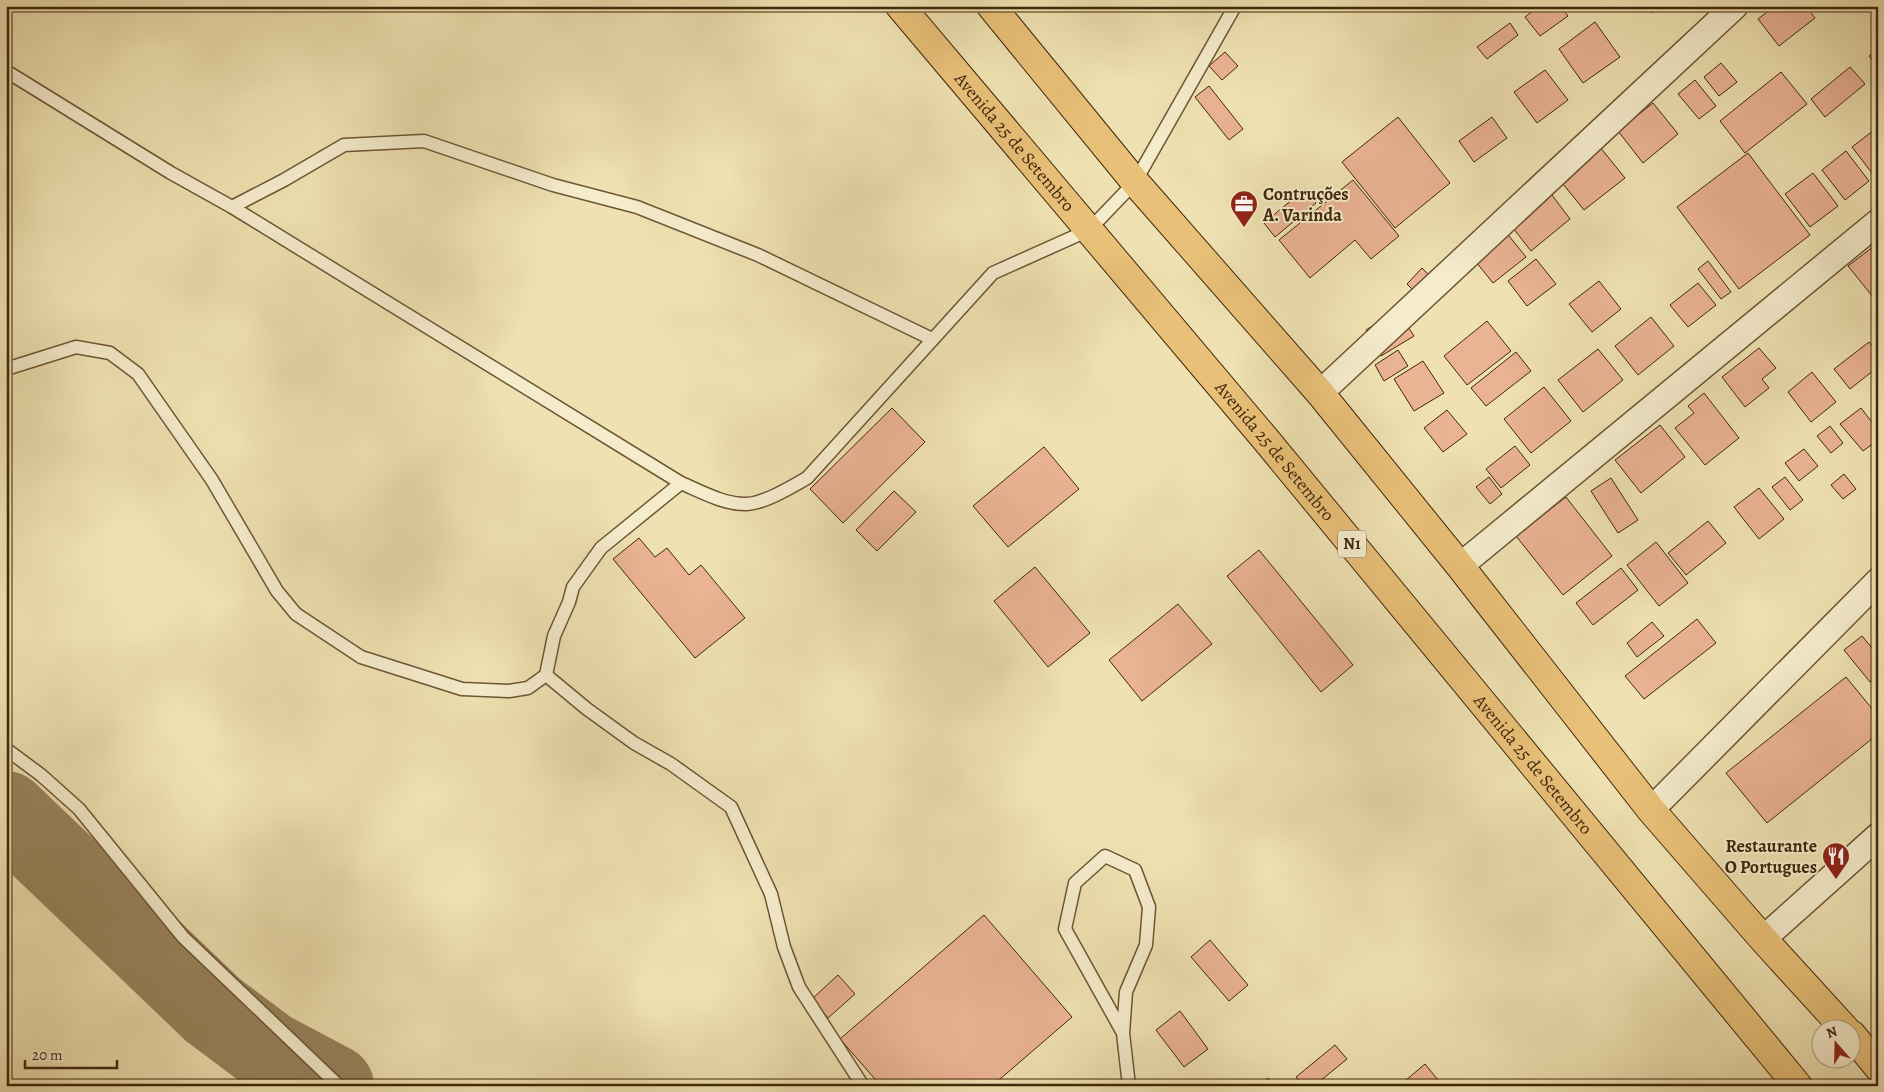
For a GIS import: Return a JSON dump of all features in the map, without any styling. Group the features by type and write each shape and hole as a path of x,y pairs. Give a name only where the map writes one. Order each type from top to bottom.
{"highway":[{"name":"Avenida 25 de Setembro","path":"900,6 1267,441 1798,1086"},
{"path":"991,6 1135,182 1320,392 1460,566 1651,810 1763,939 1837,1020"},
{"path":"1862,1047 1878,1067"}],"street":[{"path":"1320,392 1735,6"},
{"path":"1460,566 1878,222"},
{"path":"1651,810 1878,580"},
{"path":"1763,939 1878,836"}],"lane":[{"path":"6,72 171,173 232,207 681,483 720,499 747,504 780,493 807,478 993,274 1089,230 1135,182 1235,6"},
{"path":"232,207 284,180 344,144 424,141 553,185 637,207 758,255 932,339"},
{"path":"6,369 76,347 110,353 138,374 212,480 277,591 296,614 361,657 462,689 509,692 528,688 546,675 554,636 569,602 573,587 601,548 681,483"},
{"path":"546,675 587,709 634,743 671,764 731,807 771,894 784,947 798,987 864,1086"},
{"path":"6,749 41,775 79,809 183,937 339,1086"},
{"path":"1123,1033 1065,929 1075,883 1104,856 1135,870 1149,907 1146,945 1126,992 1123,1033 1129,1086"}],"building":[{"path":"1539,6 1560,6 1568,16 1540,36 1525,17"},
{"path":"1648,6 1661,6 1652,13"},
{"path":"1775,6 1806,6 1815,18 1779,46 1758,19"},
{"path":"1595,22 1620,57 1583,83 1559,49"},
{"path":"1510,23 1518,35 1487,59 1477,47"},
{"path":"1878,49 1878,67 1869,56"},
{"path":"1225,52 1238,66 1222,80 1209,66"},
{"path":"1721,63 1737,82 1719,96 1704,77"},
{"path":"1850,67 1865,84 1825,117 1811,99"},
{"path":"1545,70 1568,100 1537,123 1514,92"},
{"path":"1781,72 1807,104 1745,153 1720,121"},
{"path":"1695,80 1716,106 1699,119 1678,94"},
{"path":"1209,86 1243,129 1229,140 1195,97"},
{"path":"1653,103 1678,134 1643,163 1618,131"},
{"path":"1398,117 1450,183 1395,228 1342,162"},
{"path":"1492,117 1507,138 1474,162 1459,141"},
{"path":"1878,127 1878,175 1875,177 1852,147"},
{"path":"1600,147 1625,178 1584,210 1559,179"},
{"path":"1846,151 1869,181 1845,200 1822,170"},
{"path":"1748,153 1810,235 1739,289 1677,207"},
{"path":"1813,173 1838,206 1810,227 1785,194"},
{"path":"1353,180 1399,236 1371,259 1355,240 1310,278 1279,240"},
{"path":"1546,187 1570,219 1531,251 1506,219"},
{"path":"1305,189 1316,203 1275,237 1264,223"},
{"path":"1501,226 1526,257 1493,283 1468,252"},
{"path":"1878,243 1878,302 1877,302 1848,266"},
{"path":"1536,259 1556,284 1527,306 1508,281"},
{"path":"1708,261 1731,292 1721,299 1698,269"},
{"path":"1422,268 1432,278 1417,294 1407,284"},
{"path":"1599,281 1621,309 1592,332 1569,304"},
{"path":"1698,283 1716,305 1688,327 1670,305"},
{"path":"1397,310 1414,336 1381,356 1366,330"},
{"path":"1651,317 1674,346 1638,375 1615,346"},
{"path":"1487,321 1511,351 1467,385 1444,356"},
{"path":"1869,342 1878,353 1878,367 1850,389 1834,369"},
{"path":"1759,348 1776,368 1762,379 1769,388 1745,407 1722,377"},
{"path":"1598,349 1623,380 1583,412 1558,380"},
{"path":"1398,350 1408,366 1384,381 1375,365"},
{"path":"1516,352 1531,371 1486,406 1471,388"},
{"path":"1423,361 1444,393 1414,411 1394,379"},
{"path":"1812,372 1836,402 1811,422 1788,392"},
{"path":"1544,387 1571,421 1531,453 1504,419"},
{"path":"1704,393 1739,438 1705,465 1675,428 1694,413 1688,406"},
{"path":"892,408 925,442 843,523 810,489"},
{"path":"1861,408 1878,430 1878,440 1863,451 1840,424"},
{"path":"1447,410 1467,434 1443,452 1424,428"},
{"path":"1660,425 1685,457 1641,493 1615,460"},
{"path":"1830,426 1843,443 1831,453 1817,436"},
{"path":"1515,446 1530,465 1501,488 1486,469"},
{"path":"1044,447 1079,489 1008,547 973,506"},
{"path":"1804,449 1818,466 1799,481 1785,463"},
{"path":"1844,474 1856,489 1843,499 1831,485"},
{"path":"1489,477 1502,494 1490,504 1476,487"},
{"path":"1785,477 1803,500 1790,510 1772,487"},
{"path":"1611,478 1638,520 1618,533 1591,491"},
{"path":"1759,488 1784,519 1759,539 1734,507"},
{"path":"894,491 916,512 877,551 856,530"},
{"path":"1566,497 1612,556 1563,595 1516,536"},
{"path":"1708,521 1726,543 1686,575 1668,553"},
{"path":"639,538 655,557 667,548 689,575 701,565 745,618 695,658 613,559"},
{"path":"1656,542 1688,583 1659,606 1627,565"},
{"path":"1259,550 1353,665 1321,692 1227,576"},
{"path":"1035,567 1090,633 1048,667 994,601"},
{"path":"1621,568 1638,590 1593,625 1576,603"},
{"path":"1178,604 1212,644 1142,701 1109,660"},
{"path":"1697,619 1716,643 1644,699 1625,676"},
{"path":"1652,622 1664,636 1637,657 1627,643"},
{"path":"1862,636 1878,655 1878,676 1870,682 1844,650"},
{"path":"1846,677 1878,716 1878,734 1767,823 1726,773"},
{"path":"984,915 1072,1017 992,1086 881,1086 840,1039"},
{"path":"1210,940 1248,985 1229,1001 1191,957"},
{"path":"838,975 855,994 828,1018 812,999"},
{"path":"1180,1011 1208,1049 1184,1067 1156,1030"},
{"path":"1335,1045 1347,1059 1314,1086 1303,1086 1296,1077"},
{"path":"1425,1064 1443,1086 1399,1086"},
{"path":"1268,1078 1275,1086 1258,1086"}],"taxiway":[{"path":"6,812 213,1010 269,1052 333,1086"}],"place":[{"name":"Contruções A. Varinda","path":"1244,228"},
{"name":"Restaurante O Portugues","path":"1836,880"}]}
